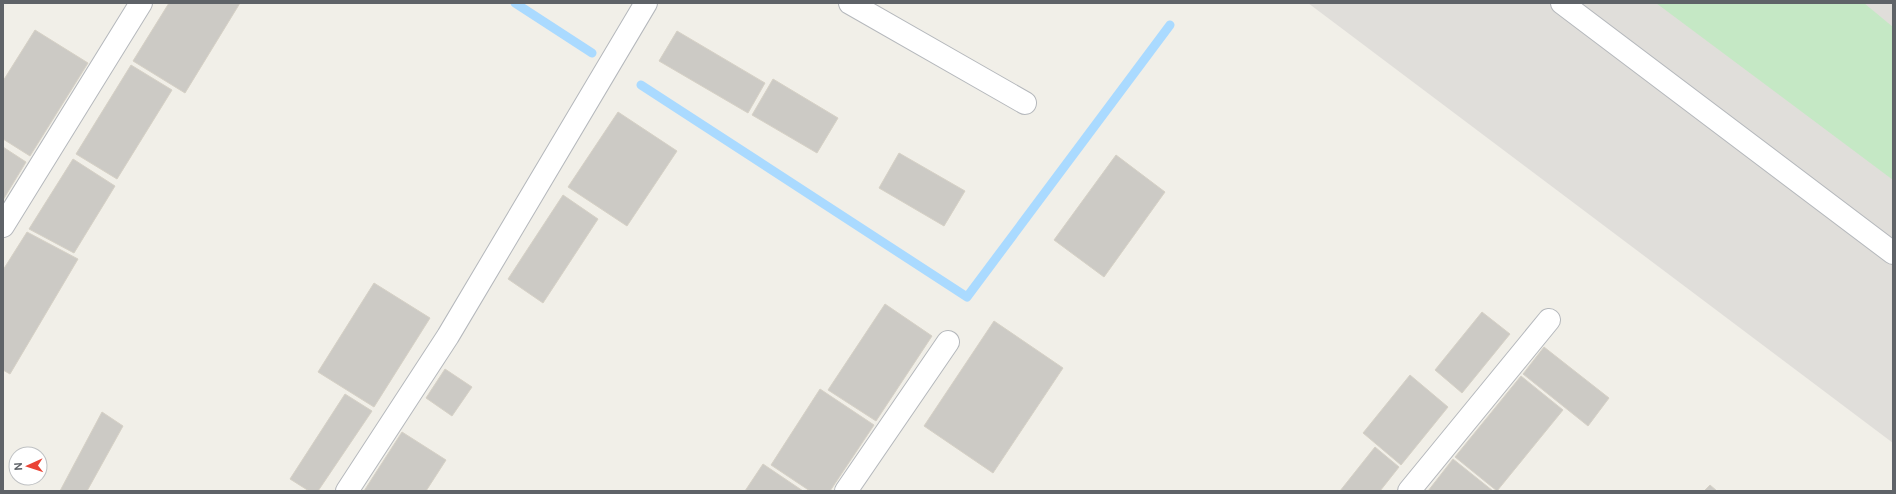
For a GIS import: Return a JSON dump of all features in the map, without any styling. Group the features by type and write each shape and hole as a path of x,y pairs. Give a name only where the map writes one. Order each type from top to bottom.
{"street":[{"path":"3,226 140,3"},
{"path":"347,491 448,336 646,3"},
{"path":"850,3 1025,103"},
{"path":"1562,3 1893,253"},
{"path":"1409,491 1549,320"},
{"path":"846,491 948,342"}],"shaded area":[{"path":"1308,3 1893,3 1893,443"}],"green space":[{"path":"1656,3 1864,3 1893,27 1893,180"}],"building":[{"path":"169,3 240,3 185,93 133,61"},
{"path":"35,30 88,63 30,156 3,139 3,81"},
{"path":"677,31 765,83 748,113 659,61"},
{"path":"131,65 172,90 117,179 76,154"},
{"path":"773,79 838,118 817,153 752,115"},
{"path":"618,112 677,151 627,226 568,187"},
{"path":"3,147 26,162 3,200"},
{"path":"899,153 965,191 944,226 879,188"},
{"path":"1116,155 1165,192 1104,277 1054,240"},
{"path":"73,159 115,186 74,253 29,229"},
{"path":"563,195 598,219 543,303 508,279"},
{"path":"27,232 78,259 10,374 3,370 3,270"},
{"path":"374,283 430,318 374,407 318,372"},
{"path":"885,304 932,336 876,421 828,390"},
{"path":"1482,312 1510,334 1462,393 1435,370"},
{"path":"994,321 1063,368 993,473 924,426"},
{"path":"1544,347 1609,398 1588,426 1523,374"},
{"path":"445,369 472,387 452,416 426,398"},
{"path":"1410,375 1448,407 1401,465 1363,433"},
{"path":"1521,376 1563,410 1497,491 1455,457"},
{"path":"820,389 874,425 830,491 810,491 771,465"},
{"path":"345,394 372,411 318,491 309,491 290,479"},
{"path":"102,412 123,426 87,491 60,491"},
{"path":"402,432 446,460 426,491 364,491"},
{"path":"1375,447 1399,467 1380,491 1340,491"},
{"path":"1453,459 1493,491 1428,491"},
{"path":"763,464 803,491 745,491"},
{"path":"1710,485 1717,491 1704,491"}],"waterway":[{"path":"515,3 592,53"},
{"path":"641,85 967,297 1170,25"}]}
